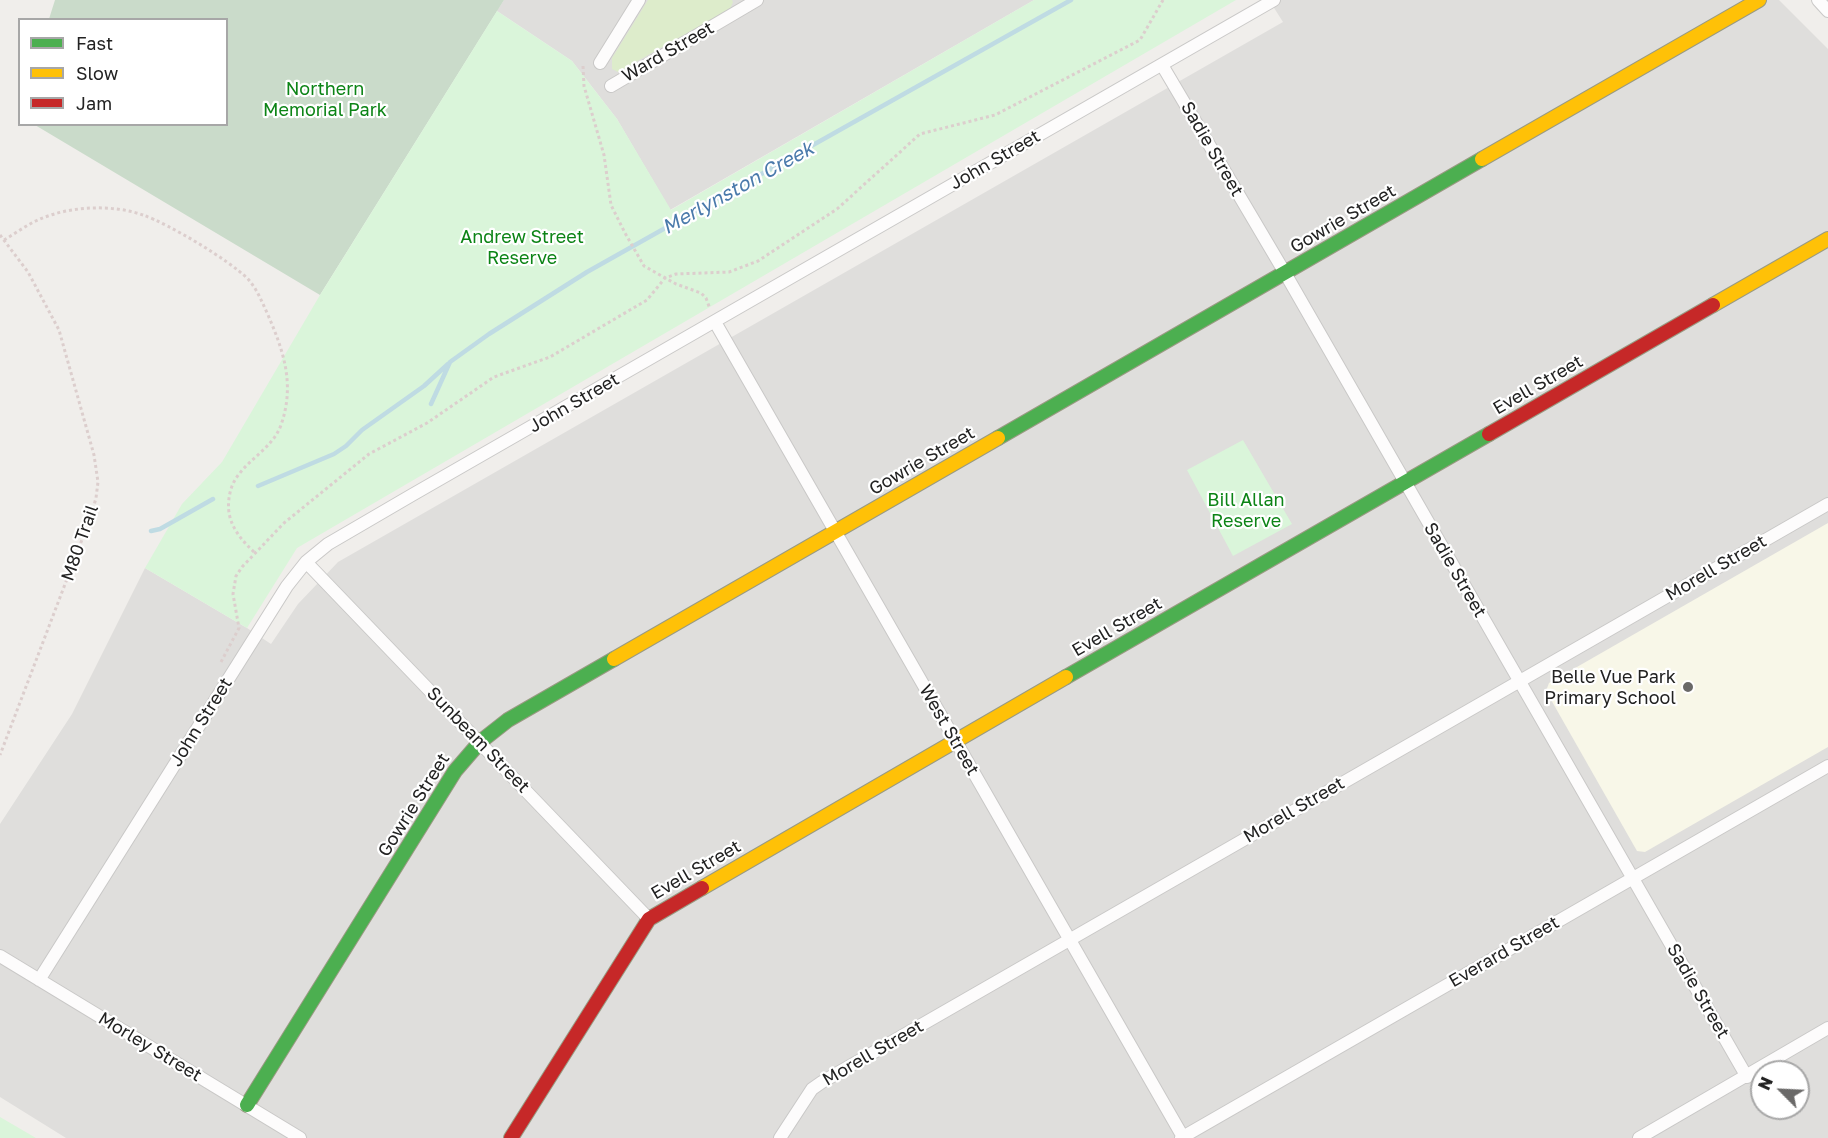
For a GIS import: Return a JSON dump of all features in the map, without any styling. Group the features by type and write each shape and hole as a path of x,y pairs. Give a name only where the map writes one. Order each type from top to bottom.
{"street":[{"path":"600,63 639,0"},
{"name":"Ward Street","path":"611,86 757,0"},
{"name":"John Street","path":"39,980 287,586 306,562 328,544 1274,0"},
{"name":"Gowrie Street","path":"247,1105 455,771 480,742 508,720 1759,0"},
{"path":"1818,0 1828,10"},
{"name":"Sadie Street","path":"1162,65 1285,273 1747,1077"},
{"name":"Evell Street","path":"511,1138 649,919 1828,239"},
{"name":"West Street","path":"715,322 1069,939 1187,1137"},
{"name":"Morell Street","path":"780,1138 812,1089 822,1082 1828,504"},
{"name":"Sunbeam Street","path":"306,562 649,919"},
{"name":"Everard Street","path":"1187,1137 1828,766"},
{"name":"Morley Street","path":"0,956 247,1105 281,1133 300,1138"},
{"path":"1639,1138 1828,1028"}],"path":[{"path":"221,662 239,628 233,594 236,576 284,523 369,454 427,423 494,377 550,357 647,300 665,278 676,274 729,272 758,261 837,209 920,134 995,115 1140,40 1163,0"},
{"path":"583,66 584,86 604,155 611,205 625,233 644,266 665,278 701,293 706,298 715,322"},
{"path":"4,240 40,219 75,210 111,208 154,219 235,267 257,291 279,342 288,373 287,402 281,427 268,447 243,470 232,487 228,504 230,519 238,537 255,553"},
{"name":"M80 Trail","path":"0,235 28,272 59,330 94,455 98,482 91,516 0,755"}],"shaded area":[{"path":"504,0 1034,0 670,210 617,119 572,61 497,11"},
{"path":"1269,0 1779,0 1828,49 1828,1138 66,1138 0,1097 0,824 72,714 145,568 271,644 298,604 338,562 1283,22"},
{"name":"Belle Vue Park Primary School","path":"1828,523 1828,747 1645,852 1637,851 1546,691 1549,683"}],"green space":[{"name":"Northern Memorial Park","path":"55,0 504,0 320,295 37,126 228,126 228,18 49,18"},
{"path":"648,0 732,0 733,2 730,9 618,72 612,69 612,58"},
{"name":"Andrew Street Reserve","path":"1034,0 1236,0 297,548 247,628 145,568 182,504 222,462 320,295 497,11 572,61 617,119 671,210"},
{"name":"Bill Allan Reserve","path":"1243,440 1292,524 1233,556 1187,470"},
{"path":"0,1117 36,1138 0,1138"}],"waterway":[{"name":"Merlynston Creek","path":"431,404 450,362 489,334 587,272 1071,0"},
{"name":"Merlynston Creek","path":"258,486 334,454 362,430 424,386 448,364"},
{"path":"151,531 160,529 213,499"}],"traffic: fast":[{"path":"998,438 1482,159"},
{"path":"1066,677 1489,434"},
{"path":"247,1105 455,771 480,742 508,720 614,659"}],"traffic: slow":[{"path":"1482,159 1759,0"},
{"path":"1713,305 1828,239"},
{"path":"614,659 998,438"},
{"path":"702,888 1066,677"}],"traffic: jam":[{"path":"1489,434 1713,305"},
{"path":"511,1138 649,919 702,888"}],"place":[{"name":"Belle Vue Park Primary School","path":"1688,687"}]}
